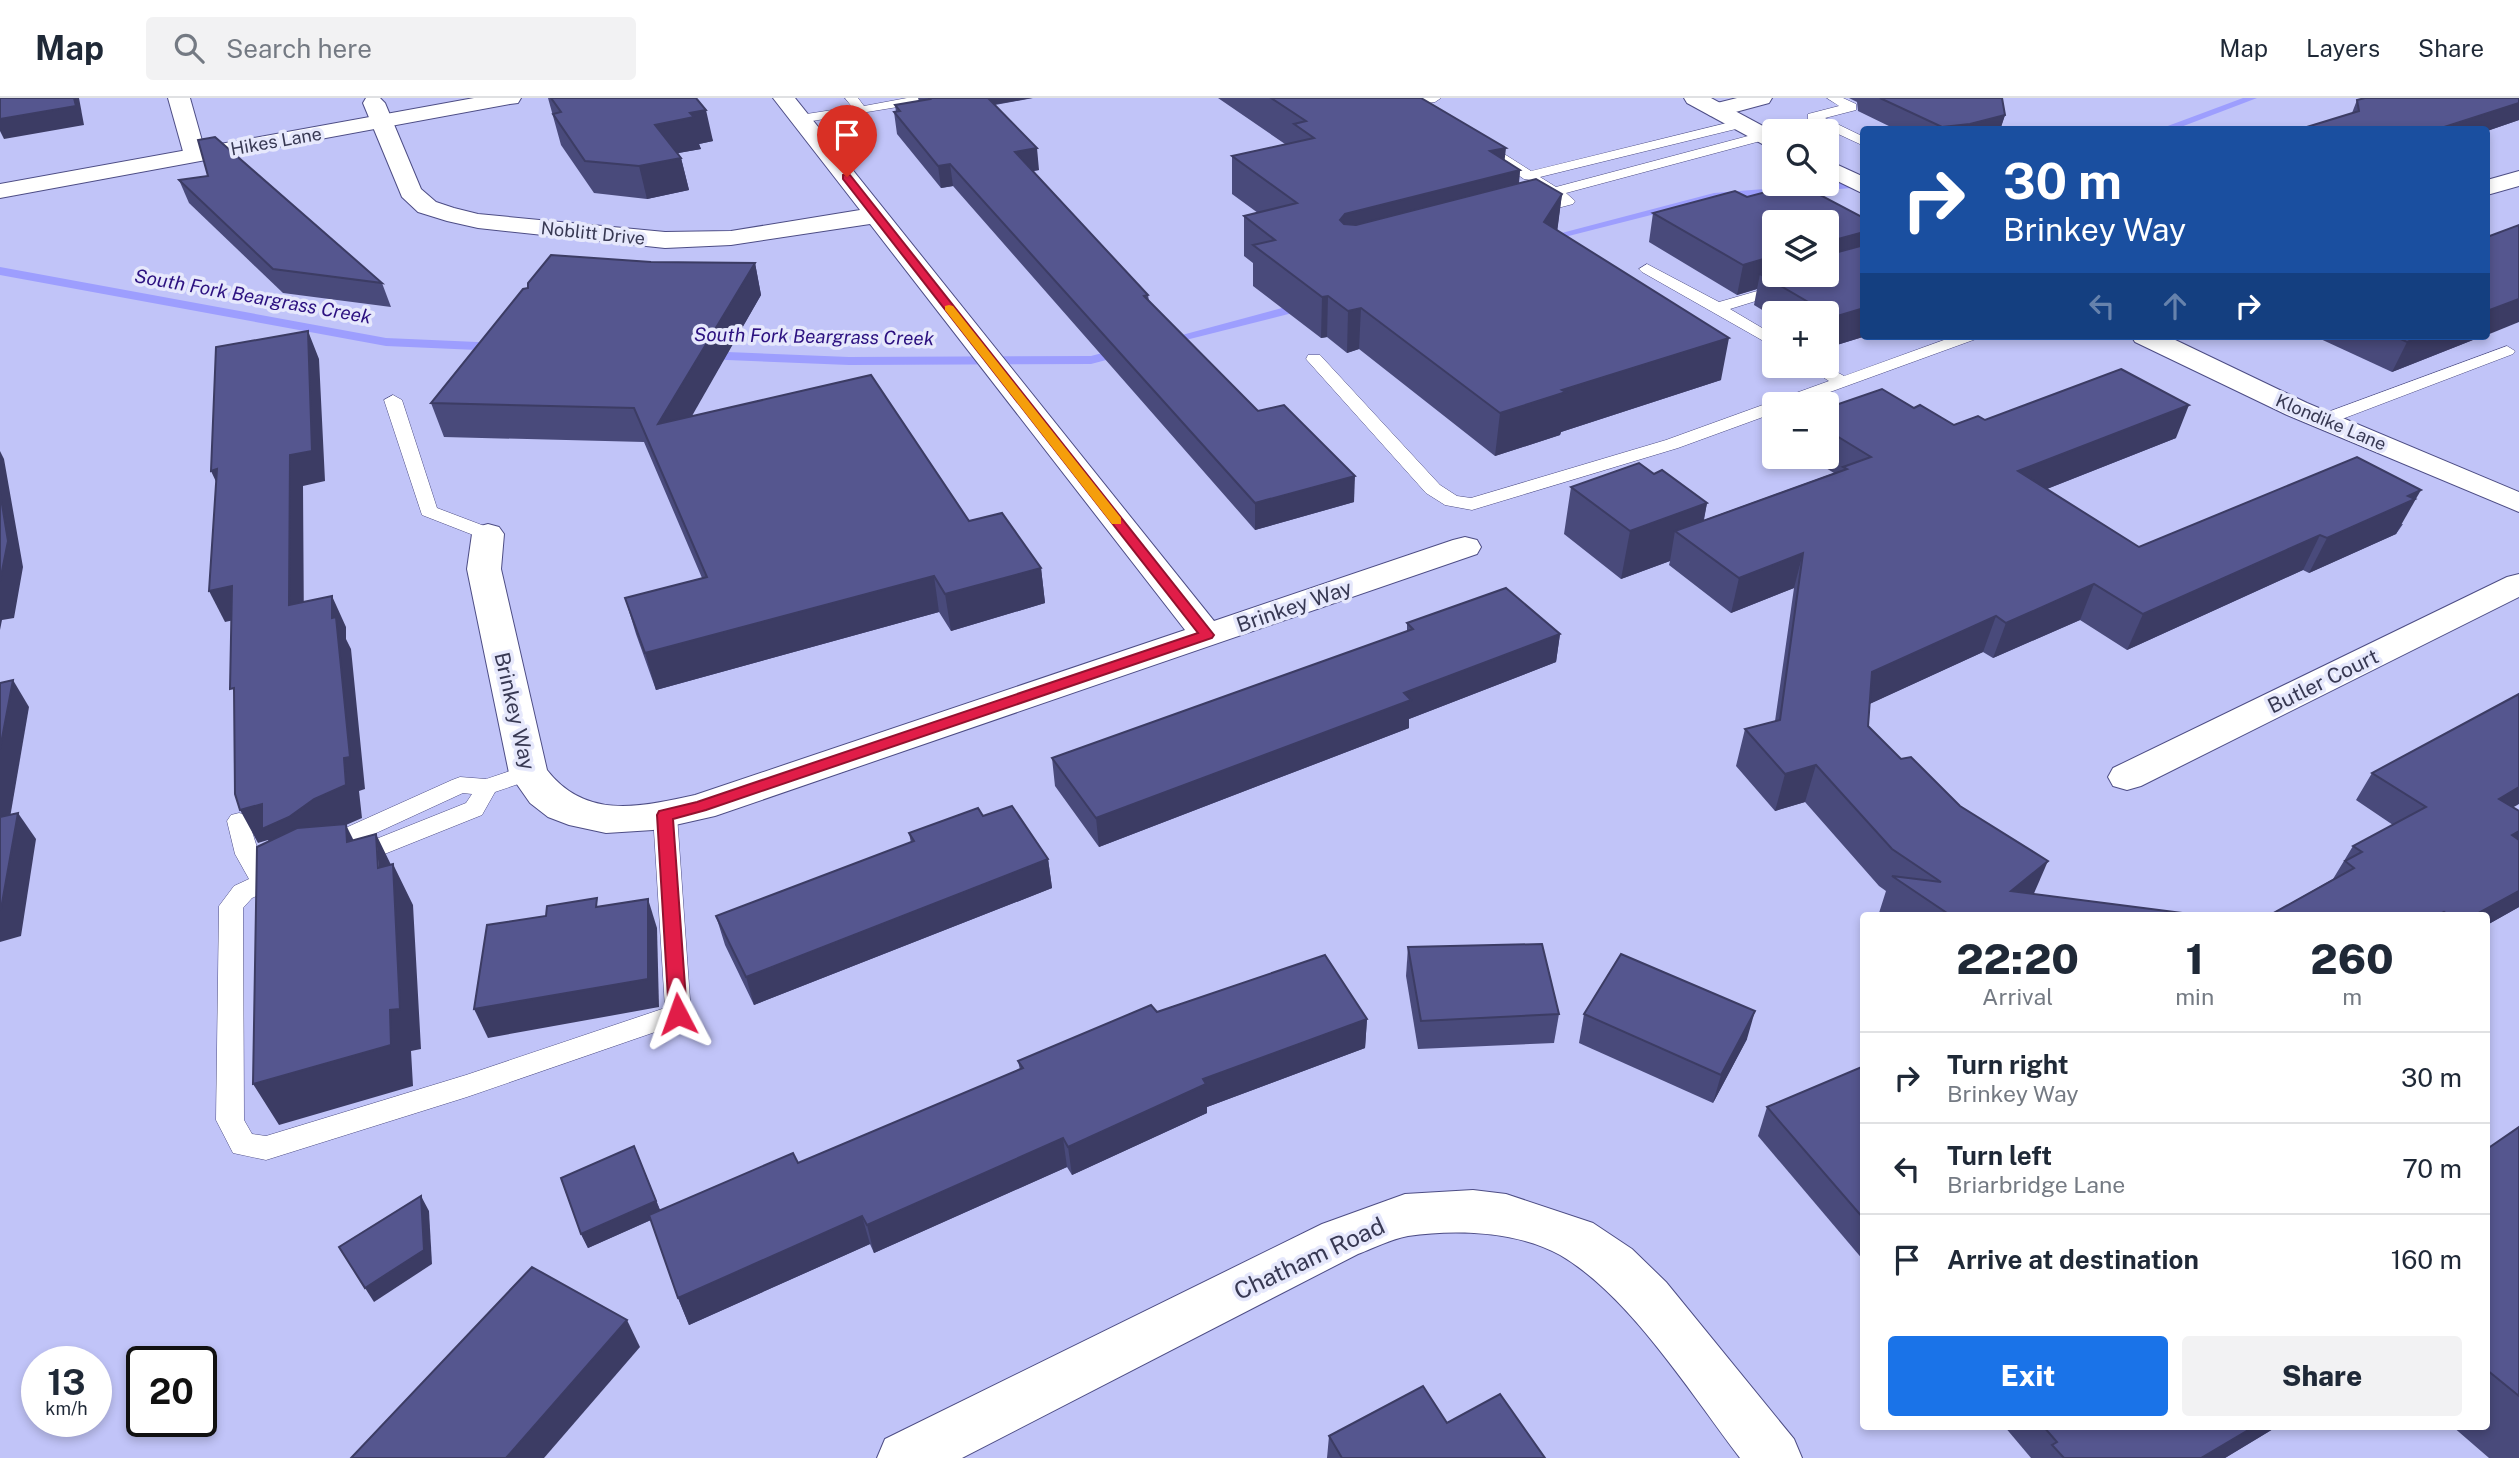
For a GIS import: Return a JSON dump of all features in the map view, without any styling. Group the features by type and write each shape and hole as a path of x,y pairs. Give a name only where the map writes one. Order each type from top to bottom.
{"street":[{"path":"179,98 192,146"},
{"name":"Hikes Lane","path":"379,113 403,98"},
{"name":"Hikes Lane","path":"0,171 192,146 379,113 510,98"},
{"path":"785,98 1207,635"},
{"path":"1695,98 1762,136"},
{"path":"1717,110 1761,98"},
{"name":"Noblitt Drive","path":"379,113 414,197 427,207 447,214 628,238 698,240 765,234 878,215"},
{"name":"Hikes Lane","path":"0,191 192,146"},
{"path":"1839,174 1860,185"},
{"path":"2490,187 2519,178"},
{"name":"Klondike Lane","path":"2153,340 2323,420 2519,503"},
{"name":"Brinkey Way","path":"488,534 484,569 528,773 538,791 564,810 604,820 665,815 701,807 1465,547"},
{"name":"Butler Court","path":"2127,777 2519,584"},
{"name":"Chatham Road","path":"905,1458 1340,1239 1405,1215 1473,1211 1506,1215 1575,1238 1614,1265 1648,1298 1774,1458"}],"lane":[{"path":"851,98 861,110"},
{"path":"800,119 928,98"},
{"path":"1412,100 1435,98"},
{"path":"1833,98 1851,107 1813,117 1860,140"},
{"path":"1412,100 1438,117"},
{"path":"1528,176 1739,124"},
{"path":"1554,192 1762,141"},
{"path":"1483,146 1568,201 1516,215"},
{"path":"1647,270 1762,335"},
{"path":"1717,308 1787,287"},
{"path":"1815,392 1959,340"},
{"path":"2323,420 2507,351"},
{"path":"1314,359 1433,489 1452,501 1472,504 1672,444 1762,411"},
{"path":"1835,378 1842,382"},
{"path":"393,400 429,510 488,534"},
{"path":"528,773 487,787 460,785 340,840 315,858 243,892 231,906 230,1120 243,1145 266,1148 467,1086 678,1014 665,815"},
{"path":"239,821 244,851 251,867 264,882"}],"building":[{"path":"0,98 74,98 76,106 0,119"},
{"path":"551,98 696,98 706,110 690,113 694,117 655,125 681,158 639,166 585,161 553,114 561,112"},
{"path":"929,98 988,98 1037,148 1015,152 1148,295 1144,296 1258,411 1284,405 1355,476 1255,503 950,164 938,166 894,112 900,111 895,105"},
{"path":"1271,98 1421,98 1506,148 1490,151 1520,170 1345,214 1340,220 1344,224 1356,225 1536,179 1562,194 1544,222 1729,338 1562,390 1566,392 1500,413 1361,308 1348,311 1328,296 1322,297 1253,245 1275,240 1244,216 1297,203 1232,156 1314,138 1294,124 1306,121"},
{"path":"1880,98 2002,98 2005,115 1970,124 1940,126"},
{"path":"2519,98 2519,103 2447,126 2310,126 2359,111 2357,100"},
{"path":"215,137 382,283 273,269 179,180 208,176 198,140"},
{"path":"1735,191 1747,197 1762,193 1762,196 1822,196 1860,216 1860,233 1839,239 1839,210 1762,210 1762,259 1743,265 1653,213"},
{"path":"2519,225 2519,299 2490,310 2490,236"},
{"path":"1860,246 1860,309 1839,316 1839,301 1806,301 1782,287 1839,287 1839,252"},
{"path":"551,255 651,262 755,263 658,424 871,375 969,521 1002,513 1041,568 945,594 934,576 645,653 625,598 707,577 634,408 431,403 523,289 528,288 528,283"},
{"path":"308,331 312,451 290,455 289,605 332,596 332,618 336,617 350,757 344,758 346,785 314,799 289,817 262,829 262,804 240,810 235,794 234,688 230,689 232,586 209,591 217,469 211,471 216,347"},
{"path":"2121,369 2189,405 2018,471 2139,547 2357,457 2421,490 2408,496 2415,499 2327,538 2320,535 2143,614 2094,584 2006,623 1996,616 1872,672 1868,726 1901,759 1911,757 1960,806 2048,861 2011,891 2175,912 1946,912 1892,876 1941,882 1892,849 1816,765 1785,774 1745,729 1780,720 1803,553 1739,578 1675,531 1847,469 1843,467 1871,457 1839,437 1839,404 1882,389 1914,408 1920,405 1954,425 1978,416 1985,420"},
{"path":"1639,463 1654,474 1662,470 1707,503 1630,531 1571,487"},
{"path":"0,492 8,541 0,581"},
{"path":"1506,588 1560,634 1404,693 1411,700 1096,818 1052,758 1413,629 1407,623"},
{"path":"13,680 0,749 0,683"},
{"path":"2519,694 2519,787 2499,799 2519,811 2519,831 2512,835 2519,840 2519,891 2480,912 2275,912 2354,868 2345,861 2362,852 2353,846 2426,807 2372,773"},
{"path":"1012,806 1048,859 746,977 716,916 914,841 909,833 978,808 983,816"},
{"path":"18,813 1,909 0,910 0,817"},
{"path":"346,824 347,842 376,834 378,868 393,864 400,1009 390,1010 391,1045 253,1084 257,847 297,828"},
{"path":"597,898 596,907 648,899 648,979 474,1009 487,925 546,916 547,906"},
{"path":"1542,944 1559,1014 1421,1021 1408,947"},
{"path":"1621,954 1755,1011 1721,1075 1584,1014"},
{"path":"1325,955 1367,1019 1203,1079 1206,1084 1068,1147 1063,1138 867,1225 862,1216 678,1298 649,1215 793,1153 798,1163 1023,1068 1018,1061 1151,1005 1157,1012"},
{"path":"1860,1068 1860,1214 1767,1107"},
{"path":"2519,1127 2519,1396 2490,1372 2490,1147"},
{"path":"634,1146 656,1201 581,1234 561,1178"},
{"path":"421,1196 424,1250 365,1288 339,1247"},
{"path":"532,1267 627,1320 506,1458 351,1458"},
{"path":"1423,1386 1447,1423 1500,1394 1545,1458 1342,1458 1329,1436"},
{"path":"2046,1430 2248,1430 2201,1458 2064,1458 2052,1445 2057,1442"}],"waterway":[{"name":"South Fork Beargrass Creek","path":"2173,126 2252,98"},
{"name":"South Fork Beargrass Creek","path":"1541,240 1714,196 1860,184"},
{"name":"South Fork Beargrass Creek","path":"0,271 386,342 500,347"},
{"name":"South Fork Beargrass Creek","path":"1162,342 1308,305"},
{"name":"South Fork Beargrass Creek","path":"703,355 849,361 1091,360 1125,351"}],"slow traffic":[{"path":"949,308 1116,521"}],"route":[{"path":"678,1014 665,815 701,807 1207,635 847,177"}]}
